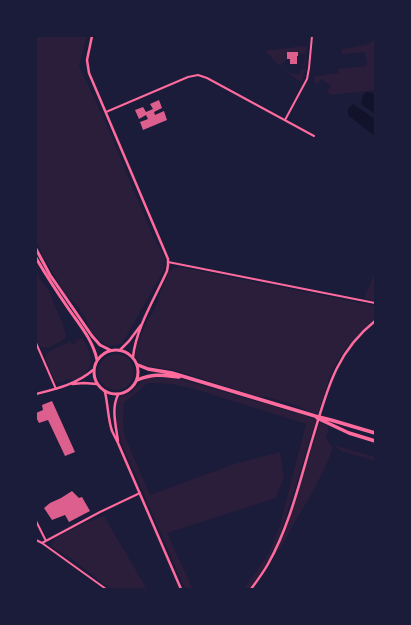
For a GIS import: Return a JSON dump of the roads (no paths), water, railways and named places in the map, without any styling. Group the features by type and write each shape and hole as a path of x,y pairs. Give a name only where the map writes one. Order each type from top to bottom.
{"highway":[{"path":"138,366 148,369 172,372 375,433"},
{"path":"137,380 154,375 186,377"},
{"path":"315,416 344,431 375,441"}],"main road":[{"path":"36,249 50,275 92,336 100,345 110,350 120,350 133,357 138,366 137,380 130,390 118,395 105,392 95,380 94,370 97,360 110,350"},
{"path":"36,258 50,282 89,338 97,360"}],"street":[{"path":"92,36 87,60 88,69 167,255 168,262 167,271 142,323 135,344 133,357"},
{"path":"285,120 307,79 310,68 312,36"},
{"path":"106,112 188,77 198,75 207,78 314,136"},
{"path":"168,262 375,303"},
{"path":"251,589 268,564 284,528 332,377 340,361 350,347 375,320"},
{"path":"120,350 129,341 142,323"},
{"path":"36,343 56,389"},
{"path":"70,385 87,376 94,370"},
{"path":"36,394 70,385 84,383 97,384"},
{"path":"105,392 112,432 181,589"},
{"path":"118,395 115,405 118,443"},
{"path":"42,543 100,512 140,493"},
{"path":"36,521 46,541"},
{"path":"36,540 106,589"}]}
